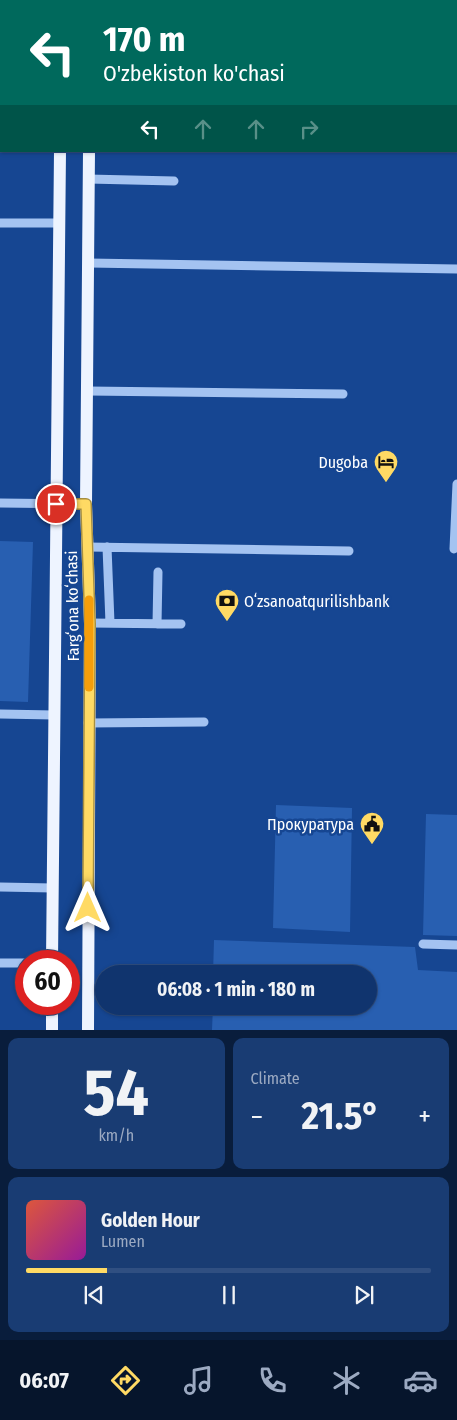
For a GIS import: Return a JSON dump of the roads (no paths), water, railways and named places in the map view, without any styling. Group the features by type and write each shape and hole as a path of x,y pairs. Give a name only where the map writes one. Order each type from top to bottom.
{"main road":[{"name":"Fargʻona koʻchasi","path":"52,950 60,152"},
{"name":"Fargʻona koʻchasi","path":"88,1030 88,723 90,624 86,504 89,152"},
{"path":"52,1015 52,1030"}],"street":[{"path":"88,179 174,181"},
{"path":"0,223 58,223"},
{"path":"89,263 457,269"},
{"path":"88,390 343,394"},
{"path":"454,549 457,484"},
{"path":"0,503 86,504"},
{"path":"87,547 349,551"},
{"path":"107,548 110,624"},
{"path":"157,624 158,572"},
{"path":"90,624 181,624"},
{"path":"0,714 54,715"},
{"path":"88,723 204,722"},
{"path":"0,887 53,888"},
{"path":"423,944 457,946"},
{"path":"0,963 15,963"}],"place":[{"name":"Dugoba","path":"386,483"},
{"name":"Oʻzsanoatqurilishbank","path":"227,622"},
{"name":"Прокуратура","path":"372,845"}]}
